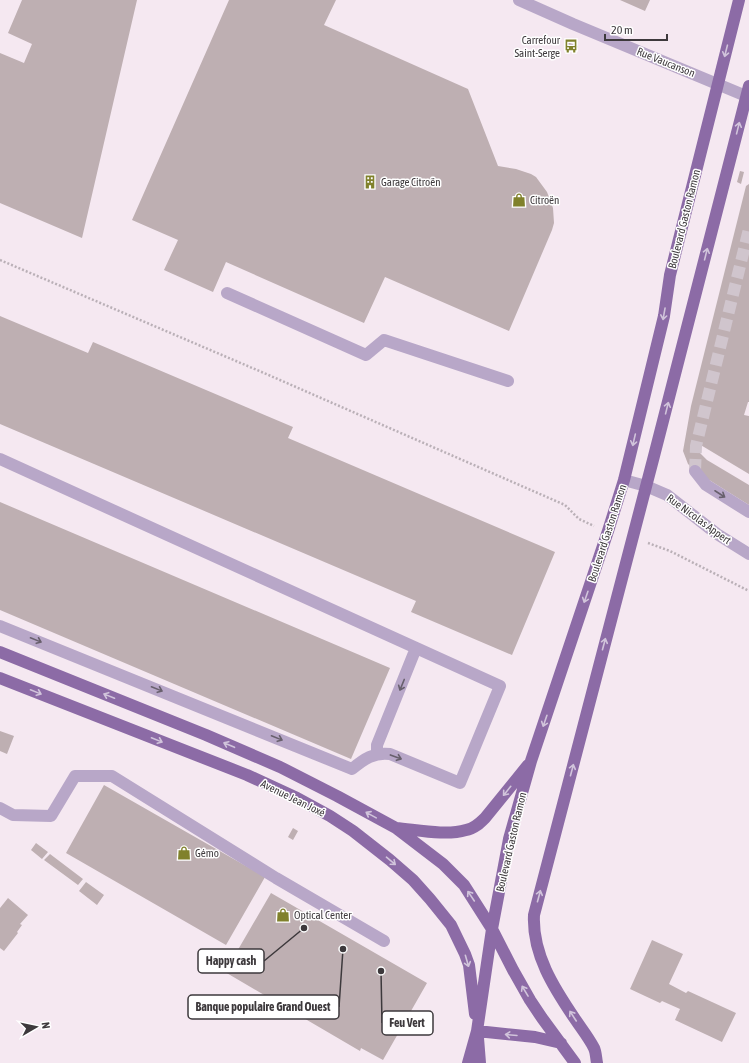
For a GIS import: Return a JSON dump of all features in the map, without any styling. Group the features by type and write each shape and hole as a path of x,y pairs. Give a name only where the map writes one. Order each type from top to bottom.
{"main road":[{"name":"Boulevard Gaston Ramon","path":"468,1063 477,1031 492,929 509,839 531,761 624,480 664,316 670,275 739,0"},
{"path":"605,1063 555,989 544,966 536,942 534,915 748,91"},
{"name":"Avenue Jean Joxé","path":"0,652 280,767 396,828 443,864 464,885 492,929 530,1000 575,1063"},
{"name":"Avenue Jean Joxé","path":"0,678 247,775 297,798 330,816 353,831 413,880 451,926 469,965 477,1031"},
{"path":"396,828 450,832 467,830 479,824 485,818 531,761"},
{"path":"480,1063 477,1031 535,1037 561,1043"},
{"path":"594,1048 597,1063"}],"street":[{"name":"Rue Vaucanson","path":"519,0 717,84 748,91"},
{"path":"227,293 366,355 384,340 508,381"},
{"path":"0,459 500,686 460,783 396,756 383,754 377,754 365,758 352,769 0,626"},
{"path":"695,471 706,485 749,512"},
{"name":"Rue Nicolas Appert","path":"624,480 646,486 667,495 717,534 749,554"},
{"path":"377,754 377,745 416,648"},
{"path":"0,808 13,815 51,816 75,776 112,776 276,878 384,941"}],"path":[{"path":"0,260 264,373 565,505 579,519 598,527"},
{"path":"646,542 749,590"}],"building":[{"path":"22,0 137,0 82,238 0,203 0,53 24,63 32,44 8,33"},
{"path":"229,0 336,0 324,25 468,89 498,166 516,169 536,177 547,192 553,208 554,223 552,230 509,331 385,277 364,323 226,262 213,292 164,270 178,240 132,220"},
{"path":"620,0 650,0 645,11"},
{"path":"567,42 578,46 576,51 565,47"},
{"path":"740,171 744,172 741,184 737,182"},
{"path":"749,184 749,402 744,415 749,416 749,474 699,444 700,453 707,460 749,485 749,505 698,473 688,464 683,451 691,406 746,186"},
{"path":"0,316 88,353 93,342 293,427 288,438 555,552 512,655 411,612 416,601 0,424"},
{"path":"0,502 390,668 351,759 0,610"},
{"path":"0,731 14,736 7,754 0,751"},
{"path":"104,785 265,877 226,945 66,853"},
{"path":"293,828 298,831 293,840 288,837"},
{"path":"36,843 48,852 42,859 31,850"},
{"path":"50,854 83,879 78,885 44,860"},
{"path":"86,882 104,895 97,905 79,891"},
{"path":"271,893 427,983 383,1060 361,1048 360,1051 225,972"},
{"path":"8,898 28,915 20,924 22,925 17,932 18,933 4,951 0,948 0,908"},
{"path":"652,940 683,954 669,984 686,993 688,991 736,1013 722,1042 675,1020 680,1009 662,1001 660,1003 630,989"}],"tunnel":[{"path":"695,471 696,446 749,229"}],"place":[{"name":"Carrefour Saint-Serge","path":"571,46"},
{"name":"Garage Citroën","path":"370,182"},
{"name":"Citroën","path":"519,200"},
{"name":"Gémo","path":"184,853"},
{"name":"Optical Center","path":"283,915"},
{"name":"Happy cash","path":"304,928"},
{"name":"Banque populaire Grand Ouest","path":"343,949"},
{"name":"Feu Vert","path":"381,971"}]}
